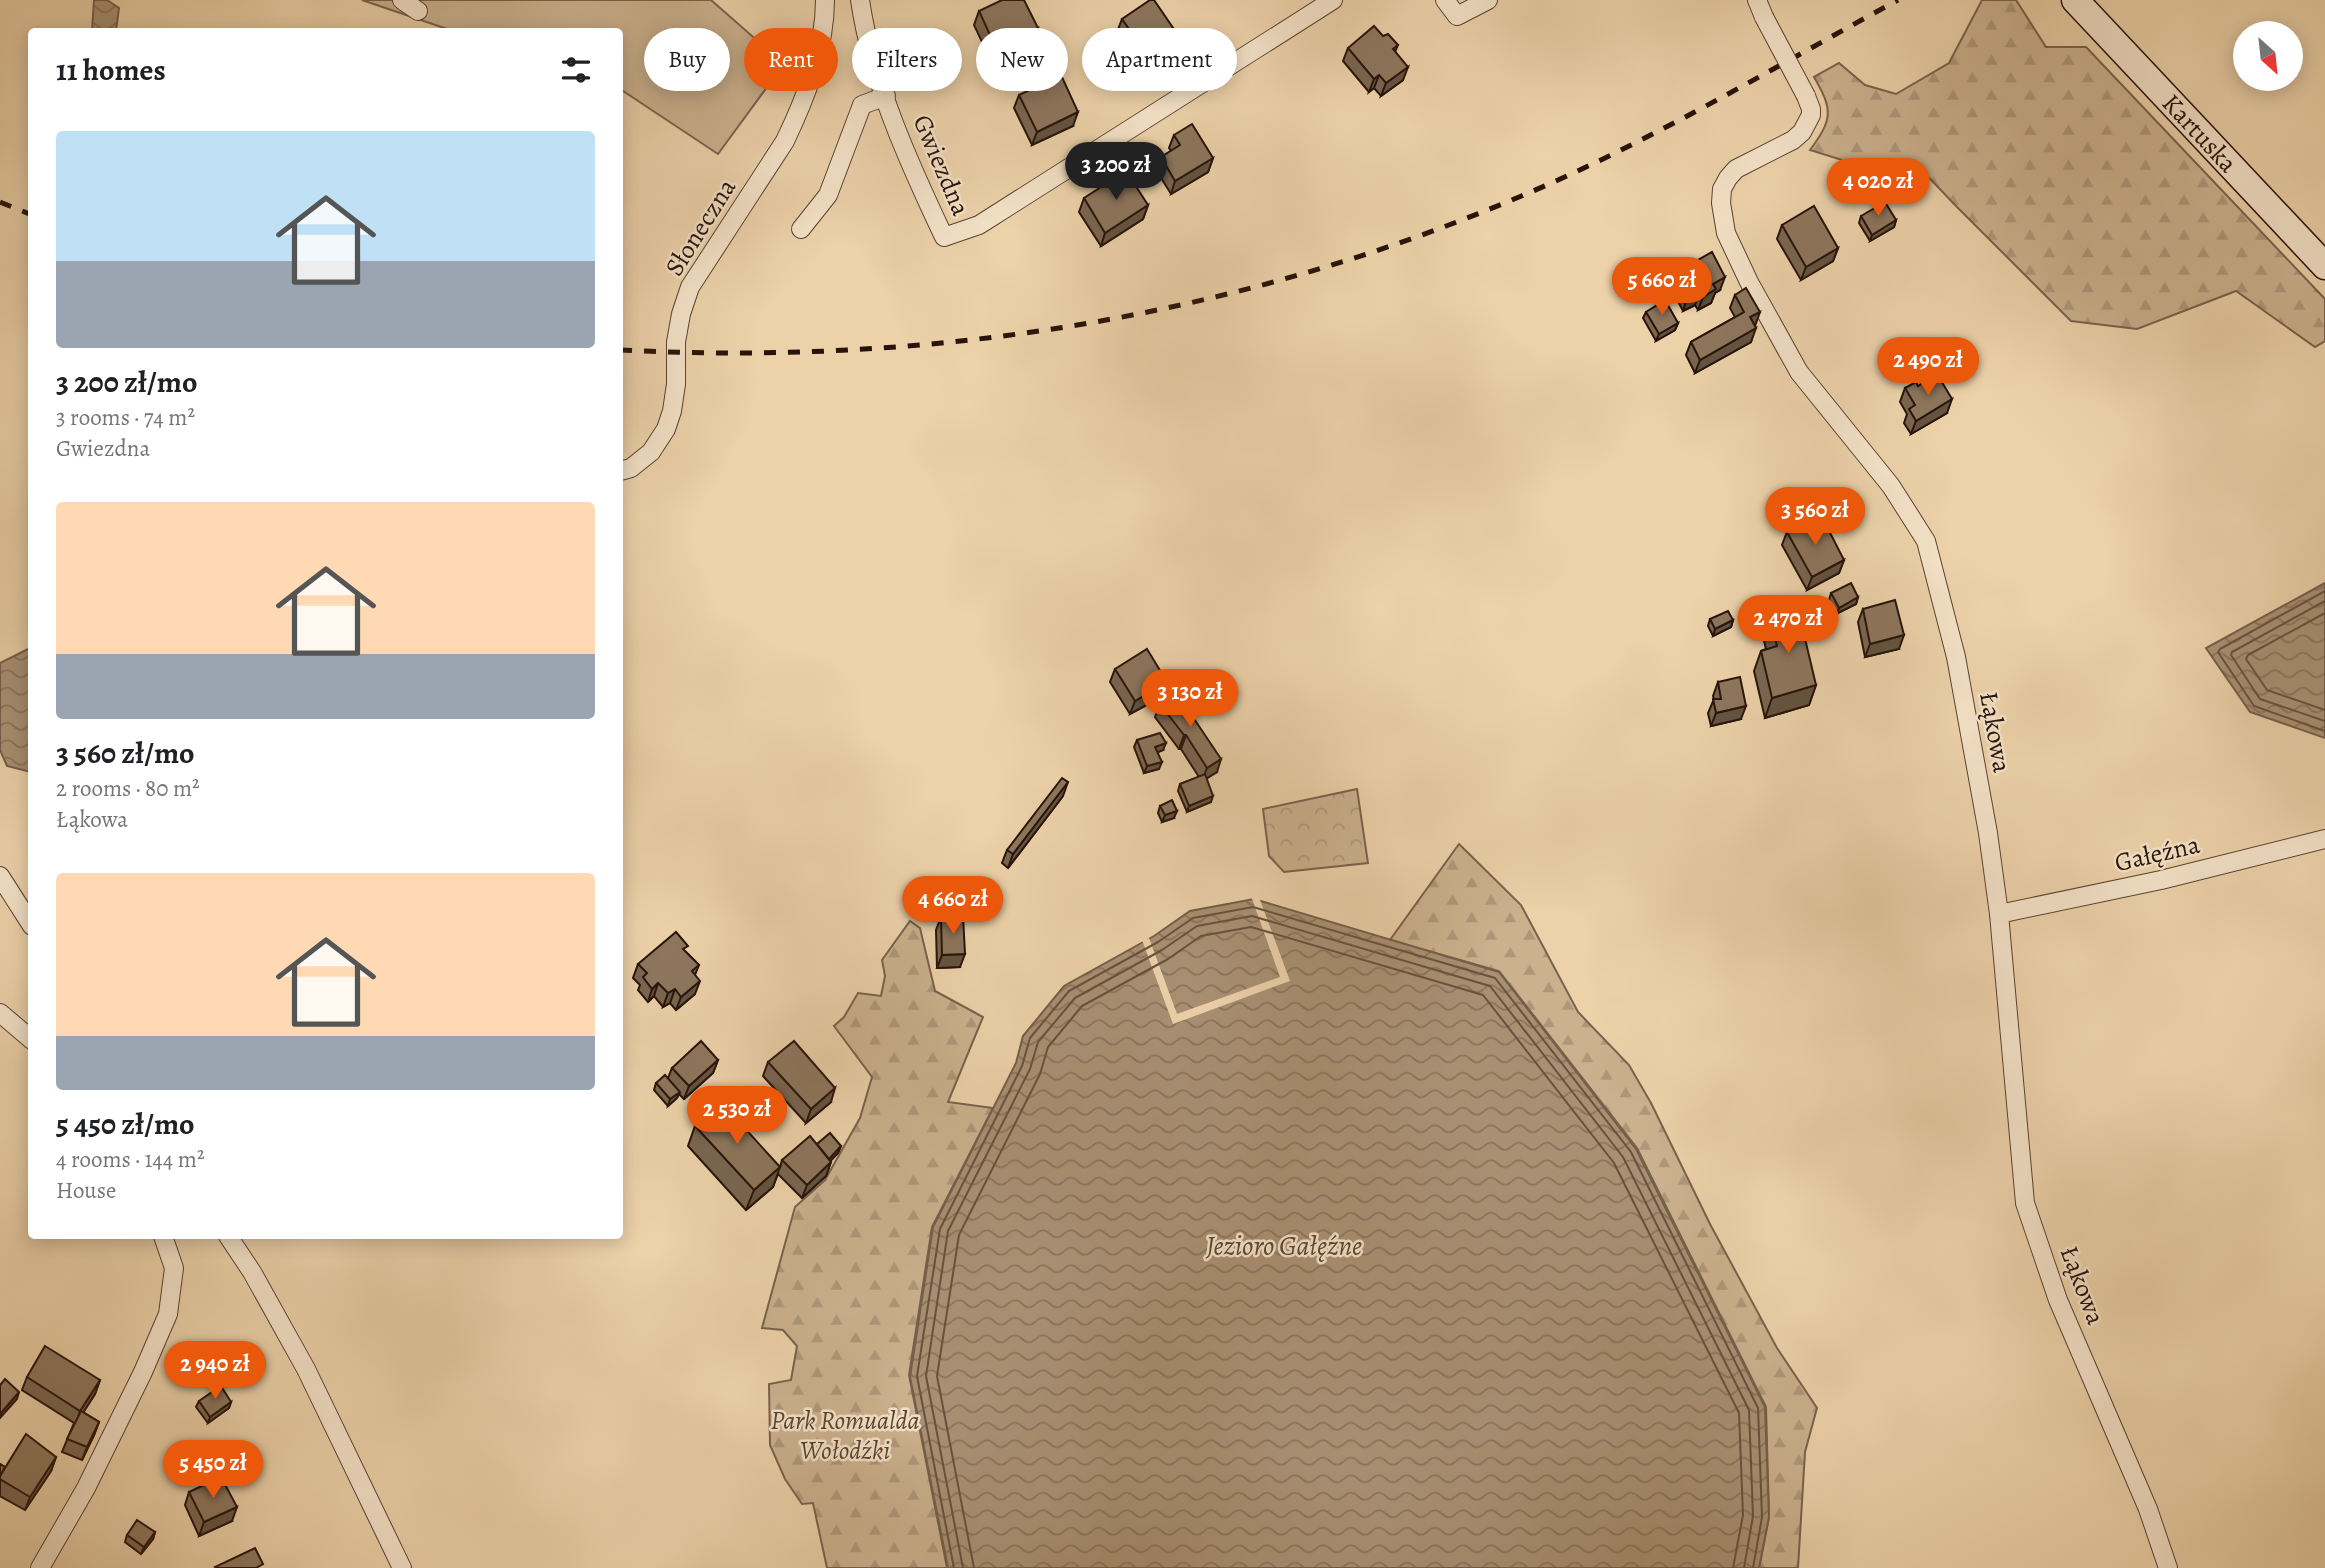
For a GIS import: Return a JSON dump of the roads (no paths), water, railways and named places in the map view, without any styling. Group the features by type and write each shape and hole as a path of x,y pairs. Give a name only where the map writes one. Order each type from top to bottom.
{"main road":[{"name":"Kartuska","path":"2076,1 2325,266"}],"street":[{"path":"401,0 418,11"},
{"name":"Słoneczna","path":"623,470 631,468 651,452 667,429 676,384 676,342 681,314 691,287 785,141 808,88 819,49 825,0"},
{"name":"Gwiezdna","path":"860,0 864,31 909,162 944,237 979,225 1332,0"},
{"path":"1445,0 1457,16 1488,0"},
{"name":"Łąkowa","path":"1757,0 1806,96 1811,115 1802,132 1793,140 1736,169 1728,178 1722,189 1721,203 1726,233 1749,282 1799,372 1891,486 1926,541 1956,657 1988,833 1999,914 2025,1203 2058,1300 2148,1509 2168,1568"},
{"path":"801,229 828,195 862,105 886,96"},
{"name":"Gałęźna","path":"1999,914 2161,880 2325,839"},
{"path":"0,876 28,920"},
{"path":"0,1013 28,1037"},
{"path":"40,1568 86,1488 169,1314 174,1268 164,1239"},
{"path":"230,1239 252,1272 306,1369 402,1568"}],"water":[{"path":"94,0 107,0 119,8 116,28 92,28"},
{"path":"2325,583 2325,738 2250,712 2206,648"},
{"path":"28,649 28,771 7,766 0,750 0,663"},
{"name":"Jezioro Gałęźne","path":"1254,899 1499,972 1636,1149 1765,1407 1769,1517 1759,1568 948,1568 910,1377 933,1227 1016,1063 1023,1036 1064,986 1154,936 1190,911"}],"railway":[{"path":"623,350 736,353 851,350 965,341 1078,325 1190,303 1301,274 1411,239 1568,176 1711,103 1898,0"},
{"path":"0,202 28,213"}],"park label":[{"name":"Park Romualda Wołodźki","path":"845,1435"}]}
